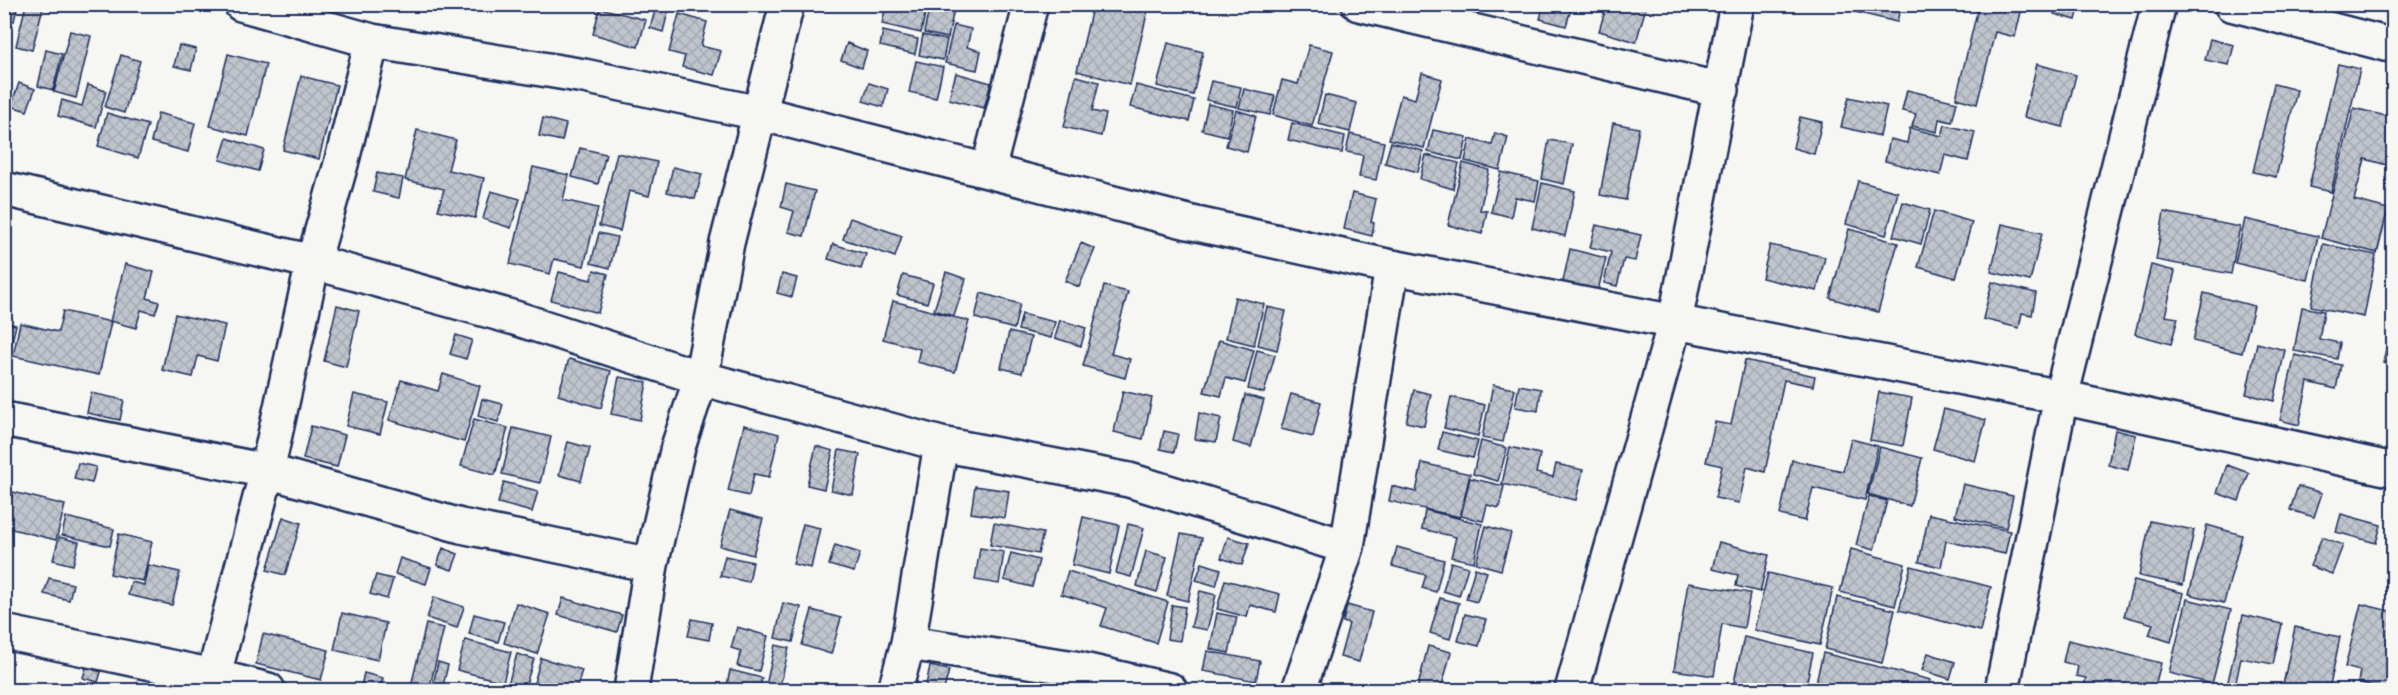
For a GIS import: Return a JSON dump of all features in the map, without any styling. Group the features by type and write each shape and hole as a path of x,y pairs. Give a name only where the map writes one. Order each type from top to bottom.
{"street":[{"path":"241,4 372,41 584,76 759,113 1188,222 1392,267 2061,397 2394,470"},
{"path":"631,690 651,565 678,447 700,378 727,243 787,4"},
{"path":"988,170 1031,4"},
{"path":"1359,4 1423,12 1722,90"},
{"path":"1572,690 1676,322 1737,4"},
{"path":"2002,690 2061,397 2159,4"},
{"path":"2231,4 2394,46"},
{"path":"212,683 267,471 313,262 372,41"},
{"path":"4,189 313,262 514,318 700,378 942,444 1129,480 1347,547"},
{"path":"1299,690 1347,547 1392,267"},
{"path":"4,419 267,471 461,526 651,565"},
{"path":"895,690 908,643 942,444"},
{"path":"4,632 212,683 268,690"},
{"path":"908,643 1075,668 1170,690"}],"building":[{"path":"4,4 18,4 14,21 4,19"},
{"path":"26,4 43,7 32,50 16,46"},
{"path":"657,4 670,4 663,32 650,28"},
{"path":"886,4 927,4 921,33 882,24"},
{"path":"930,4 955,4 948,38 924,33"},
{"path":"1093,4 1125,4 1148,10 1130,85 1077,71"},
{"path":"1544,4 1572,6 1566,26 1540,19"},
{"path":"1607,4 1647,4 1636,42 1599,31"},
{"path":"1856,4 1901,4 1897,22 1855,12"},
{"path":"1979,4 2009,4 2022,8 2015,37 1995,32 1977,104 1956,98"},
{"path":"2057,4 2080,4 2076,20 2054,14"},
{"path":"600,8 646,20 638,47 593,34"},
{"path":"679,14 707,22 701,46 721,51 714,75 682,67 685,56 669,52"},
{"path":"954,25 971,29 967,47 981,51 977,70 945,63"},
{"path":"70,31 91,36 76,98 54,92"},
{"path":"883,31 918,39 915,54 880,46"},
{"path":"4,32 11,34 4,55"},
{"path":"923,35 947,40 943,60 919,55"},
{"path":"2210,39 2234,45 2229,65 2205,60"},
{"path":"847,43 867,51 862,68 841,60"},
{"path":"1168,43 1203,52 1193,95 1157,86"},
{"path":"179,45 196,49 191,70 174,66"},
{"path":"1309,45 1333,51 1312,126 1273,115 1282,80 1298,84"},
{"path":"46,50 62,54 53,90 38,86"},
{"path":"228,54 266,64 248,136 210,126"},
{"path":"121,55 140,61 124,113 105,107"},
{"path":"916,61 943,67 936,98 909,92"},
{"path":"2037,64 2076,75 2063,127 2024,117"},
{"path":"2338,64 2360,69 2331,192 2309,187"},
{"path":"956,73 991,83 984,108 949,99"},
{"path":"1422,73 1442,79 1424,148 1389,139 1401,95 1415,99"},
{"path":"301,76 337,85 319,159 283,150"},
{"path":"1076,76 1099,82 1092,111 1106,114 1101,136 1064,127"},
{"path":"1211,81 1241,87 1237,107 1206,100"},
{"path":"4,83 11,84 6,106 4,105"},
{"path":"19,83 35,89 27,111 11,106"},
{"path":"869,83 888,89 883,107 863,101"},
{"path":"2274,84 2297,90 2276,177 2253,172"},
{"path":"88,85 106,91 96,127 58,116 62,100 82,106"},
{"path":"1136,85 1194,100 1189,121 1130,107"},
{"path":"1244,89 1275,96 1270,115 1239,108"},
{"path":"1907,90 1957,102 1952,122 1939,119 1937,132 1912,126 1916,114 1902,111"},
{"path":"1325,95 1357,103 1350,132 1318,124"},
{"path":"1849,97 1887,106 1880,136 1841,127"},
{"path":"1208,104 1233,110 1227,136 1202,130"},
{"path":"2354,108 2394,118 2394,141 2387,165 2365,159 2354,200 2388,209 2377,253 2321,238"},
{"path":"1236,110 1256,116 1247,152 1226,146"},
{"path":"107,113 148,125 138,158 98,146"},
{"path":"158,113 195,123 188,152 151,142"},
{"path":"1800,117 1822,122 1814,154 1793,148"},
{"path":"543,118 566,124 562,141 539,136"},
{"path":"1292,123 1345,136 1342,153 1288,140"},
{"path":"1613,123 1639,128 1626,200 1600,195"},
{"path":"1945,125 1975,132 1968,161 1945,155 1940,175 1885,161 1890,139 1907,143 1910,128 1942,136"},
{"path":"417,130 456,140 448,170 484,178 475,218 438,210 444,189 405,180"},
{"path":"1433,130 1467,137 1462,160 1428,152"},
{"path":"1495,133 1508,137 1500,170 1465,161 1470,139 1492,145"},
{"path":"1350,134 1384,142 1376,180 1359,177 1363,155 1346,152"},
{"path":"227,138 264,150 258,171 220,160"},
{"path":"1549,140 1572,144 1564,184 1542,179"},
{"path":"1391,142 1423,151 1418,172 1385,163"},
{"path":"580,148 606,154 598,184 572,177"},
{"path":"617,153 657,162 649,196 629,191 620,231 599,226"},
{"path":"1426,155 1459,163 1453,189 1420,179"},
{"path":"1463,163 1489,170 1480,210 1487,211 1482,234 1448,225"},
{"path":"533,167 569,175 563,200 598,208 584,266 554,259 550,274 510,264"},
{"path":"673,167 702,174 695,199 667,192"},
{"path":"1501,172 1539,181 1535,201 1515,197 1511,217 1491,212"},
{"path":"377,173 403,178 399,198 373,192"},
{"path":"1858,181 1898,192 1886,235 1846,224"},
{"path":"1542,183 1575,191 1565,236 1532,228"},
{"path":"786,184 815,191 804,236 788,232 794,211 781,207"},
{"path":"491,191 520,199 511,228 483,219"},
{"path":"1352,193 1376,199 1371,222 1374,223 1372,236 1344,229"},
{"path":"1903,202 1930,210 1921,244 1893,236"},
{"path":"1934,211 1972,222 1956,278 1918,267"},
{"path":"2164,212 2240,227 2231,274 2156,260"},
{"path":"850,218 902,236 895,257 843,239"},
{"path":"2245,219 2318,236 2308,280 2235,263"},
{"path":"2002,224 2042,233 2030,281 1991,272"},
{"path":"1596,225 1641,235 1635,261 1624,259 1617,286 1604,283 1611,252 1590,247"},
{"path":"1849,229 1898,243 1878,312 1830,298"},
{"path":"599,233 617,237 610,268 591,263"},
{"path":"1081,243 1095,249 1079,287 1065,281"},
{"path":"833,244 866,254 861,269 828,259"},
{"path":"2323,244 2376,255 2364,317 2311,306"},
{"path":"1770,245 1825,257 1817,291 1762,278"},
{"path":"1570,249 1606,258 1597,294 1562,286"},
{"path":"125,264 154,272 147,298 159,302 155,314 141,310 136,328 110,321"},
{"path":"2151,265 2175,271 2165,316 2178,318 2171,344 2135,334"},
{"path":"594,270 608,274 598,313 551,300 559,272 591,280"},
{"path":"946,272 966,279 954,316 934,310"},
{"path":"782,274 797,278 792,297 777,293"},
{"path":"903,275 933,283 927,303 897,295"},
{"path":"1992,282 2036,293 2032,315 2022,313 2019,328 1983,319"},
{"path":"1104,286 1128,292 1111,354 1130,359 1125,378 1083,366"},
{"path":"981,293 1020,304 1014,329 975,318"},
{"path":"2204,293 2254,306 2242,353 2193,341"},
{"path":"1235,297 1264,304 1254,345 1226,338"},
{"path":"893,301 969,321 955,372 917,362 920,349 883,339"},
{"path":"337,305 359,311 346,367 324,361"},
{"path":"1267,307 1286,311 1277,350 1258,345"},
{"path":"2302,307 2324,311 2319,339 2340,343 2337,359 2294,351"},
{"path":"63,311 111,322 99,375 13,356 20,323 58,332"},
{"path":"175,314 225,325 217,361 198,356 193,377 162,370"},
{"path":"1022,314 1055,322 1051,338 1018,330"},
{"path":"1060,320 1086,328 1081,346 1055,338"},
{"path":"4,322 16,325 8,358 4,357"},
{"path":"1009,332 1031,337 1022,373 1001,368"},
{"path":"456,335 472,340 466,359 450,354"},
{"path":"2389,336 2394,337 2394,366 2383,363"},
{"path":"1219,340 1254,350 1245,383 1226,378 1221,396 1204,392"},
{"path":"2257,343 2285,350 2274,401 2246,394"},
{"path":"1257,350 1275,355 1264,393 1248,389"},
{"path":"2295,355 2341,365 2336,389 2308,382 2299,425 2280,420"},
{"path":"569,359 611,371 601,408 558,395"},
{"path":"1745,360 1815,376 1813,386 1784,380 1765,472 1747,467 1739,503 1715,498 1722,466 1706,462 1715,422 1731,425"},
{"path":"443,374 480,386 464,442 389,420 401,380 438,391"},
{"path":"619,377 647,382 640,420 611,414"},
{"path":"1493,385 1515,389 1503,442 1482,438"},
{"path":"1519,385 1541,389 1538,411 1515,407"},
{"path":"1414,390 1431,394 1424,426 1406,422"},
{"path":"1123,391 1152,398 1143,439 1114,432"},
{"path":"1879,392 1912,398 1903,446 1870,440"},
{"path":"91,393 124,400 120,420 87,413"},
{"path":"354,394 388,402 380,434 346,426"},
{"path":"1291,394 1321,402 1313,437 1281,429"},
{"path":"1245,395 1264,400 1251,447 1233,442"},
{"path":"1451,397 1485,405 1478,436 1444,428"},
{"path":"482,399 503,404 498,422 478,416"},
{"path":"1944,409 1986,420 1975,461 1933,449"},
{"path":"1199,413 1221,418 1216,442 1195,439"},
{"path":"474,419 508,428 495,475 461,466"},
{"path":"744,425 779,434 769,477 754,474 749,496 728,491"},
{"path":"311,426 345,435 337,467 303,459"},
{"path":"513,428 551,437 540,483 502,474"},
{"path":"2115,430 2136,435 2128,470 2108,465"},
{"path":"1164,431 1178,434 1174,452 1160,449"},
{"path":"1442,432 1478,441 1473,458 1438,450"},
{"path":"1851,439 1878,446 1865,500 1813,488 1805,521 1780,515 1792,460 1843,471"},
{"path":"1481,441 1507,448 1498,481 1473,474"},
{"path":"568,442 590,448 581,481 559,475"},
{"path":"816,446 833,451 824,489 807,485"},
{"path":"1510,447 1540,454 1536,473 1553,477 1556,464 1583,470 1576,500 1502,484"},
{"path":"1880,447 1922,458 1910,506 1868,494"},
{"path":"839,450 860,454 853,495 831,490"},
{"path":"78,463 96,467 92,483 74,479"},
{"path":"1422,463 1470,474 1460,517 1389,501 1392,486 1416,492"},
{"path":"2227,465 2249,473 2239,501 2217,493"},
{"path":"1470,478 1504,486 1499,508 1487,505 1483,521 1461,516"},
{"path":"504,482 538,491 532,512 498,503"},
{"path":"1963,484 2013,496 2006,528 1955,516"},
{"path":"975,486 1009,491 1005,518 971,513"},
{"path":"2298,486 2322,493 2314,517 2290,510"},
{"path":"13,492 65,505 56,540 4,527"},
{"path":"1869,496 1887,501 1874,550 1856,545"},
{"path":"730,510 763,519 753,555 720,546"},
{"path":"1425,510 1482,524 1474,562 1451,557 1456,537 1422,529"},
{"path":"1929,514 2010,531 2005,554 1946,541 1941,567 1919,562"},
{"path":"2341,514 2381,525 2376,543 2336,532"},
{"path":"66,517 114,529 110,546 62,535"},
{"path":"283,517 301,523 285,575 267,570"},
{"path":"1083,517 1119,525 1109,574 1072,565"},
{"path":"2150,521 2194,530 2183,585 2139,576"},
{"path":"994,523 1043,533 1038,554 990,545"},
{"path":"803,524 820,528 811,568 793,564"},
{"path":"1128,524 1144,528 1131,577 1116,573"},
{"path":"2207,525 2242,535 2224,603 2189,594"},
{"path":"1486,526 1511,533 1501,570 1476,563"},
{"path":"119,534 152,542 143,581 110,574"},
{"path":"1181,534 1202,538 1188,601 1167,596"},
{"path":"59,537 79,542 73,565 53,560"},
{"path":"1228,537 1249,543 1242,565 1221,558"},
{"path":"2322,537 2343,545 2332,574 2310,566"},
{"path":"1719,542 1769,555 1760,592 1736,586 1738,575 1712,569"},
{"path":"835,545 860,553 854,572 829,565"},
{"path":"1397,547 1444,560 1436,592 1422,588 1426,575 1392,566"},
{"path":"443,548 458,554 452,570 437,565"},
{"path":"980,548 1004,552 999,584 975,580"},
{"path":"1851,549 1905,564 1895,606 1840,592"},
{"path":"2394,550 2394,579 2385,577"},
{"path":"1146,551 1167,557 1157,592 1137,586"},
{"path":"1011,553 1039,560 1032,587 1004,580"},
{"path":"725,556 753,562 749,582 720,576"},
{"path":"400,558 431,568 426,584 395,574"},
{"path":"1451,562 1468,567 1459,596 1443,591"},
{"path":"1202,563 1221,569 1216,586 1196,580"},
{"path":"148,565 180,572 172,605 128,595 131,582 144,585"},
{"path":"1911,566 1991,587 1980,631 1899,610"},
{"path":"1475,568 1487,572 1477,602 1466,599"},
{"path":"1068,571 1168,602 1156,643 1101,626 1107,608 1061,594"},
{"path":"1768,573 1833,588 1820,645 1754,630"},
{"path":"376,575 393,579 387,599 370,594"},
{"path":"49,578 73,584 69,600 44,594"},
{"path":"1225,580 1280,594 1276,612 1250,605 1247,617 1217,609"},
{"path":"2134,580 2184,593 2171,642 2149,635 2153,624 2124,616"},
{"path":"1688,583 1750,593 1744,628 1722,624 1714,676 1674,670"},
{"path":"1200,591 1216,595 1207,630 1191,627"},
{"path":"434,597 464,607 457,628 427,618"},
{"path":"1837,597 1895,610 1882,663 1825,649"},
{"path":"563,598 622,615 617,632 558,615"},
{"path":"1440,598 1459,603 1450,639 1430,633"},
{"path":"2187,599 2231,610 2212,684 2169,673"},
{"path":"516,603 550,614 537,654 504,643"},
{"path":"783,603 801,607 793,642 775,638"},
{"path":"2361,604 2394,612 2394,685 2389,683 2387,690 2358,682 2360,671 2345,667"},
{"path":"1172,605 1185,607 1180,641 1167,639"},
{"path":"1347,605 1372,612 1359,662 1340,657 1349,624 1343,622"},
{"path":"812,610 841,618 831,654 802,645"},
{"path":"342,613 386,623 378,660 334,650"},
{"path":"1217,613 1237,617 1229,653 1210,649"},
{"path":"474,614 504,622 498,642 469,634"},
{"path":"1465,614 1486,619 1479,646 1458,641"},
{"path":"2243,615 2282,624 2273,664 2241,658 2236,682 2275,690 2226,690"},
{"path":"692,619 712,623 709,640 688,636"},
{"path":"426,624 444,628 429,690 410,690"},
{"path":"737,627 768,636 759,671 737,666 741,651 731,648"},
{"path":"2295,627 2340,637 2329,690 2282,690"},
{"path":"263,634 329,650 321,680 256,664"},
{"path":"1744,637 1813,653 1805,690 1772,690 1734,682"},
{"path":"465,640 511,652 503,682 457,670"},
{"path":"2068,640 2161,663 2154,690 2083,690 2086,678 2076,676 2078,666 2063,662"},
{"path":"775,645 789,648 779,690 765,690"},
{"path":"1428,646 1451,652 1441,690 1417,690"},
{"path":"1207,651 1260,661 1256,681 1203,671"},
{"path":"1823,653 1931,680 1928,690 1814,690"},
{"path":"1928,653 1955,662 1950,679 1922,670"},
{"path":"517,654 534,659 524,690 508,684"},
{"path":"541,658 582,670 576,690 532,690"},
{"path":"438,662 448,665 442,690 432,690"},
{"path":"930,666 949,670 944,690 925,690"},
{"path":"86,667 101,672 98,682 83,678"},
{"path":"730,670 762,678 759,690 726,690"},
{"path":"364,673 383,678 380,690 360,690"},
{"path":"80,682 97,688 96,690 78,690"},
{"path":"980,684 1003,689 979,690"}]}
